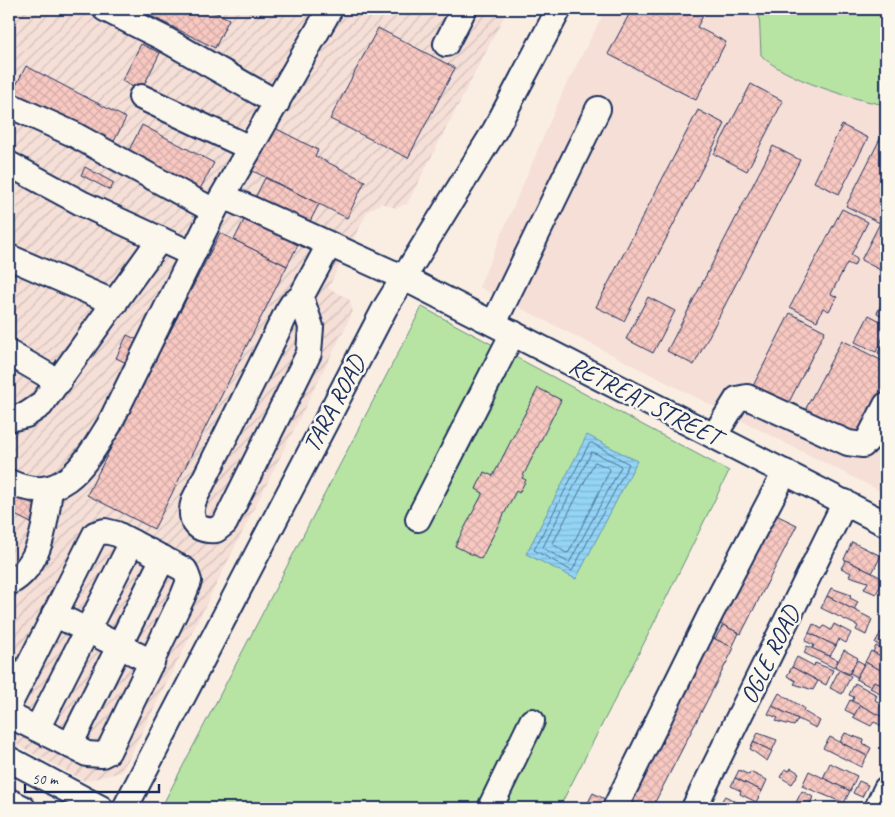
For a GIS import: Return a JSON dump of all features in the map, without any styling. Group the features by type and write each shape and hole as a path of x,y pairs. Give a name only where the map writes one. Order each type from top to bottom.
{"street":[{"path":"105,9 163,38 277,103"},
{"path":"9,482 34,490 50,489 61,484 78,470 97,444 218,204 330,9"},
{"path":"446,44 462,9"},
{"name":"TARA ROAD","path":"125,808 315,439 385,308 495,130 559,9"},
{"path":"141,97 250,148"},
{"name":"RETREAT STREET","path":"9,105 218,204 328,245 404,278 886,524"},
{"path":"418,519 504,328 598,108"},
{"path":"9,164 83,204 192,254"},
{"path":"9,419 26,415 41,405 116,304 160,239"},
{"path":"301,297 311,327 309,353 225,523 216,530 201,529 193,522 191,516 194,500 287,312 292,304 301,297 328,245"},
{"path":"9,257 116,304"},
{"path":"9,353 59,382"},
{"path":"714,436 737,399 747,396 848,443 863,445 868,440 886,405"},
{"path":"615,808 711,614 785,472"},
{"path":"9,582 16,579 28,565 37,548 44,528 50,489"},
{"name":"OGLE ROAD","path":"694,808 845,502"},
{"path":"9,705 95,534 105,531 132,542 185,570 189,581 108,752 102,756 87,754 9,715"},
{"path":"37,729 132,542"},
{"path":"70,745 163,558"},
{"path":"54,614 152,662"},
{"path":"490,808 532,721"},
{"path":"9,759 101,808"},
{"path":"876,808 886,789"},
{"path":"9,801 22,808"}],"shaded area":[{"path":"9,9 508,9 407,204 396,208 381,203 368,211 328,288 349,299 353,312 122,772 85,781 9,741"},
{"path":"606,9 886,9 886,494 479,287 563,91"}],"green space":[{"path":"759,9 886,9 886,105 819,87 771,64 761,55"},
{"path":"422,307 729,471 644,643 559,808 161,808"}],"water":[{"path":"587,435 637,461 576,579 526,554"}],"building":[{"path":"137,9 209,9 229,19 215,48"},
{"path":"632,9 694,9 704,14 697,27 726,42 696,100 608,54"},
{"path":"378,28 455,68 408,158 330,119"},
{"path":"141,44 160,53 141,91 122,81"},
{"path":"26,66 126,118 112,145 12,93"},
{"path":"751,84 783,101 747,171 714,154"},
{"path":"698,110 725,124 624,321 596,307"},
{"path":"142,125 214,163 200,189 128,152"},
{"path":"842,125 868,138 839,194 814,182"},
{"path":"273,127 318,150 315,156 365,181 347,218 251,170"},
{"path":"883,133 886,134 886,273 861,260 880,223 846,206"},
{"path":"773,146 800,160 694,365 667,351"},
{"path":"85,167 114,183 110,190 81,175"},
{"path":"265,178 319,204 287,266 234,240"},
{"path":"842,209 868,222 851,255 857,259 854,266 847,263 831,294 837,297 829,311 823,308 817,321 790,307"},
{"path":"220,233 287,266 154,529 87,495"},
{"path":"886,295 886,318 877,313"},
{"path":"648,297 675,311 653,353 626,339"},
{"path":"790,313 825,331 788,404 753,386"},
{"path":"869,315 886,324 886,332 876,352 855,342"},
{"path":"127,335 142,342 131,365 116,358"},
{"path":"886,337 886,357 878,353"},
{"path":"842,340 886,363 886,382 856,439 804,412"},
{"path":"538,388 561,400 522,478 526,480 519,493 516,491 481,559 455,546 483,493 476,489 484,472 493,476"},
{"path":"9,492 39,507 31,523 9,512"},
{"path":"776,515 797,525 741,634 720,624"},
{"path":"852,542 881,556 872,573 844,559"},
{"path":"846,560 884,579 876,594 864,589 868,582 849,576 851,573 841,568"},
{"path":"831,588 851,595 850,598 858,602 854,610 827,596"},
{"path":"827,596 872,619 866,635 856,630 858,626 821,608"},
{"path":"813,624 822,629 824,626 831,630 834,624 851,633 846,643 839,639 836,646 809,633"},
{"path":"723,625 739,633 732,648 715,639"},
{"path":"884,627 886,628 886,649 875,643"},
{"path":"809,633 836,646 830,656 812,649 814,645 805,641"},
{"path":"713,638 734,648 652,808 643,808 629,801"},
{"path":"807,646 838,660 834,668 804,653"},
{"path":"876,646 886,651 886,659 873,652"},
{"path":"844,650 858,658 849,674 835,667"},
{"path":"871,651 886,659 886,673 865,662"},
{"path":"797,657 814,666 815,663 833,670 826,685 792,667"},
{"path":"857,660 864,664 857,677 850,673"},
{"path":"865,662 886,673 886,688 874,681 871,687 856,679"},
{"path":"792,667 818,681 813,690 794,684 796,681 787,676"},
{"path":"839,670 851,676 842,694 830,688"},
{"path":"874,681 886,688 884,695 870,688"},
{"path":"855,683 877,695 875,700 882,704 881,707 886,710 886,719 852,702 854,697 849,695"},
{"path":"779,693 804,708 803,711 820,721 816,728 772,706"},
{"path":"850,700 860,705 855,715 845,710"},
{"path":"860,705 886,719 882,726 874,722 871,726 853,717"},
{"path":"772,706 798,719 794,726 776,721 778,718 768,714"},
{"path":"758,733 777,740 772,751 753,742"},
{"path":"845,733 864,740 863,743 871,748 867,756 840,742"},
{"path":"830,737 867,756 861,767 823,748"},
{"path":"753,742 772,751 767,761 750,749"},
{"path":"830,763 857,776 850,791 823,778"},
{"path":"791,768 799,773 792,784 780,777 785,769 789,771"},
{"path":"739,770 749,775 750,772 767,780 762,791 735,778"},
{"path":"809,771 850,791 844,803 802,786"},
{"path":"735,778 762,791 756,802 740,794 741,791 731,786"},
{"path":"859,781 868,785 862,797 853,793"},
{"path":"802,791 813,797 810,804 819,808 793,808"},
{"path":"593,793 605,799 600,808 585,808"},
{"path":"725,796 748,808 717,808"}]}
